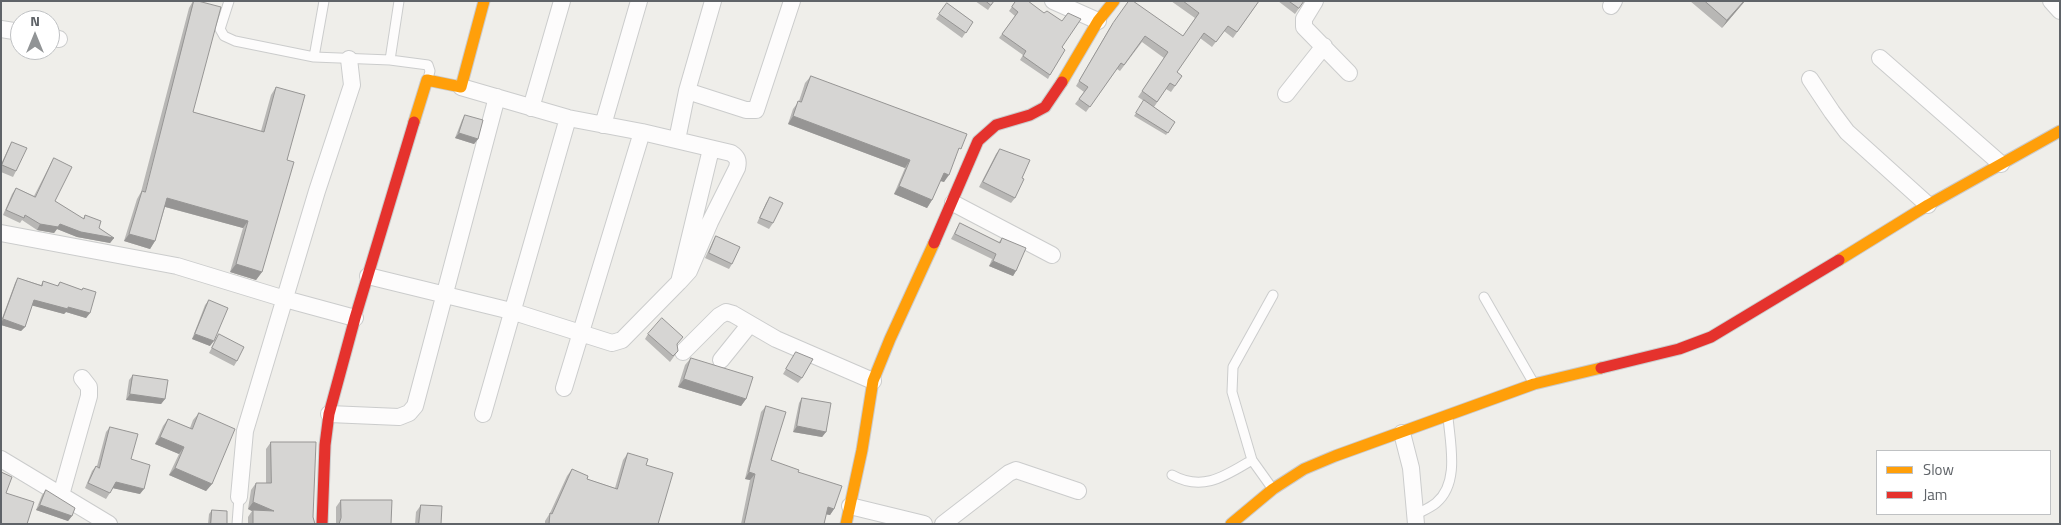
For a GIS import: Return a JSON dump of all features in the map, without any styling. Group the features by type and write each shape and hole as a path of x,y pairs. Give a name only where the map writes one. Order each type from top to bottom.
{"street":[{"path":"461,87 484,1"},
{"path":"531,108 562,1"},
{"path":"603,125 639,1"},
{"path":"677,140 687,91 713,1"},
{"path":"687,91 746,110 756,110 792,1"},
{"path":"1054,1 1098,22"},
{"path":"846,524 862,450 873,381 978,141 996,125 1030,115 1045,107 1055,94 1098,22 1114,1"},
{"path":"1315,1 1304,19 1304,27 1349,73"},
{"path":"2051,1 2060,11"},
{"path":"1286,94 1324,46"},
{"path":"1880,58 2001,164"},
{"path":"239,497 245,431 317,191 352,85 349,59"},
{"path":"1810,79 1847,132 1928,205"},
{"path":"322,524 325,445 329,414 355,318 428,80 461,87 568,118 711,148 735,156 738,162 737,168 710,222 690,271 620,342 612,343 511,311 368,276"},
{"path":"329,414 399,417 409,413 415,406 443,294 497,97"},
{"path":"483,414 511,311 568,118"},
{"path":"1231,524 1272,489 1304,469 1534,384 1648,358 1679,349 1711,336 1735,324 1928,205 2060,131"},
{"path":"564,388 642,132"},
{"path":"679,282 711,148"},
{"path":"952,203 1052,256"},
{"path":"1,233 177,266 355,318"},
{"path":"683,352 723,312 733,314 776,339 873,381"},
{"path":"721,360 750,324"},
{"path":"61,495 89,396 89,387 82,378"},
{"path":"1402,433 1411,468 1416,519"},
{"path":"1,459 106,523"},
{"path":"943,524 1009,473 1016,470 1078,491"},
{"path":"850,506 924,524"}],"lane":[{"path":"229,1 220,29 224,36 235,41 314,57 390,60 428,65 430,71 428,80"},
{"path":"314,57 324,1"},
{"path":"390,60 398,1"},
{"path":"1272,489 1252,460 1232,392 1233,367 1273,295"},
{"path":"1484,297 1534,384"},
{"path":"1416,519 1436,503 1447,489 1452,468 1448,416"},
{"path":"1172,475 1189,482 1212,481 1224,477 1252,460"},
{"path":"237,524 239,497"}],"building":[{"path":"194,1 221,7 193,112 264,132 276,87 305,95 287,160 294,162 262,272 236,264 248,221 167,198 155,241 129,234 142,191 145,192"},
{"path":"986,1 994,1 991,5"},
{"path":"1016,1 1028,1 1044,13 1047,11 1062,21 1068,13 1081,19 1062,47 1065,50 1050,75 1023,56 1026,51 1002,34 1018,12 1012,7"},
{"path":"1129,1 1133,1 1183,36 1199,13 1183,1 1259,1 1237,32 1228,26 1216,42 1204,33 1177,72 1182,76 1175,86 1170,83 1157,102 1142,91 1168,52 1145,36 1124,65 1121,63 1090,107 1079,99 1088,87 1079,81 1113,23"},
{"path":"1289,1 1304,1 1299,8"},
{"path":"1705,1 1744,1 1727,20"},
{"path":"947,3 973,22 966,33 939,14"},
{"path":"811,76 967,134 961,149 959,148 949,175 944,173 932,200 899,186 910,160 793,116 798,101 801,102"},
{"path":"1144,100 1175,122 1168,133 1136,113"},
{"path":"465,115 483,120 478,139 459,133"},
{"path":"12,142 27,148 16,171 2,165"},
{"path":"1000,149 1030,160 1015,198 983,182"},
{"path":"54,158 72,167 55,201 84,219 85,215 101,221 99,228 114,238 81,232 60,224 58,227 40,224 25,215 24,218 6,210 16,188 35,197"},
{"path":"770,197 783,203 773,223 760,218"},
{"path":"960,223 1000,243 1002,238 1026,248 1016,271 993,261 996,254 955,234"},
{"path":"716,236 740,247 732,264 709,253"},
{"path":"18,278 42,286 43,281 58,286 60,282 82,290 83,288 96,292 90,313 34,300 25,327 3,319"},
{"path":"209,300 228,308 214,341 195,334"},
{"path":"662,318 683,337 677,344 678,351 673,356 648,334"},
{"path":"219,334 244,347 237,361 212,348"},
{"path":"796,352 813,359 802,378 786,369"},
{"path":"691,358 753,377 746,399 684,379"},
{"path":"133,375 168,380 165,399 130,394"},
{"path":"802,398 831,403 826,432 797,426"},
{"path":"766,406 786,412 771,460 799,470 798,472 842,486 834,509 828,507 824,524 744,524 755,474 749,472"},
{"path":"199,413 235,429 212,484 175,468 184,447 160,437 168,419 192,429"},
{"path":"110,427 138,434 131,459 150,465 144,489 116,482 110,493 88,483 96,466 99,468"},
{"path":"271,442 316,442 313,517 315,524 253,524 253,510 274,511 253,502 256,483 271,483"},
{"path":"628,453 648,459 646,465 673,473 658,524 549,524 550,513 552,514 572,469 588,476 587,479 617,489"},
{"path":"1,472 12,477 6,493 34,502 27,524 1,524"},
{"path":"46,490 75,508 72,516 40,505"},
{"path":"341,500 392,500 391,524 339,524"},
{"path":"421,505 442,506 441,524 419,524"},
{"path":"212,510 227,511 227,524 211,524"}],"traffic: slow":[{"path":"414,122 427,80 461,87 484,1"},
{"path":"1062,82 1098,21 1114,1"},
{"path":"1839,260 1928,205 2060,131"},
{"path":"846,524 862,450 873,381 934,243"},
{"path":"1231,524 1273,489 1304,469 1534,384 1601,368"}],"traffic: jam":[{"path":"934,243 978,141 996,125 1030,115 1045,107 1062,82"},
{"path":"322,524 325,445 329,414 355,318 414,122"},
{"path":"1601,368 1679,349 1711,337 1839,260"}]}
